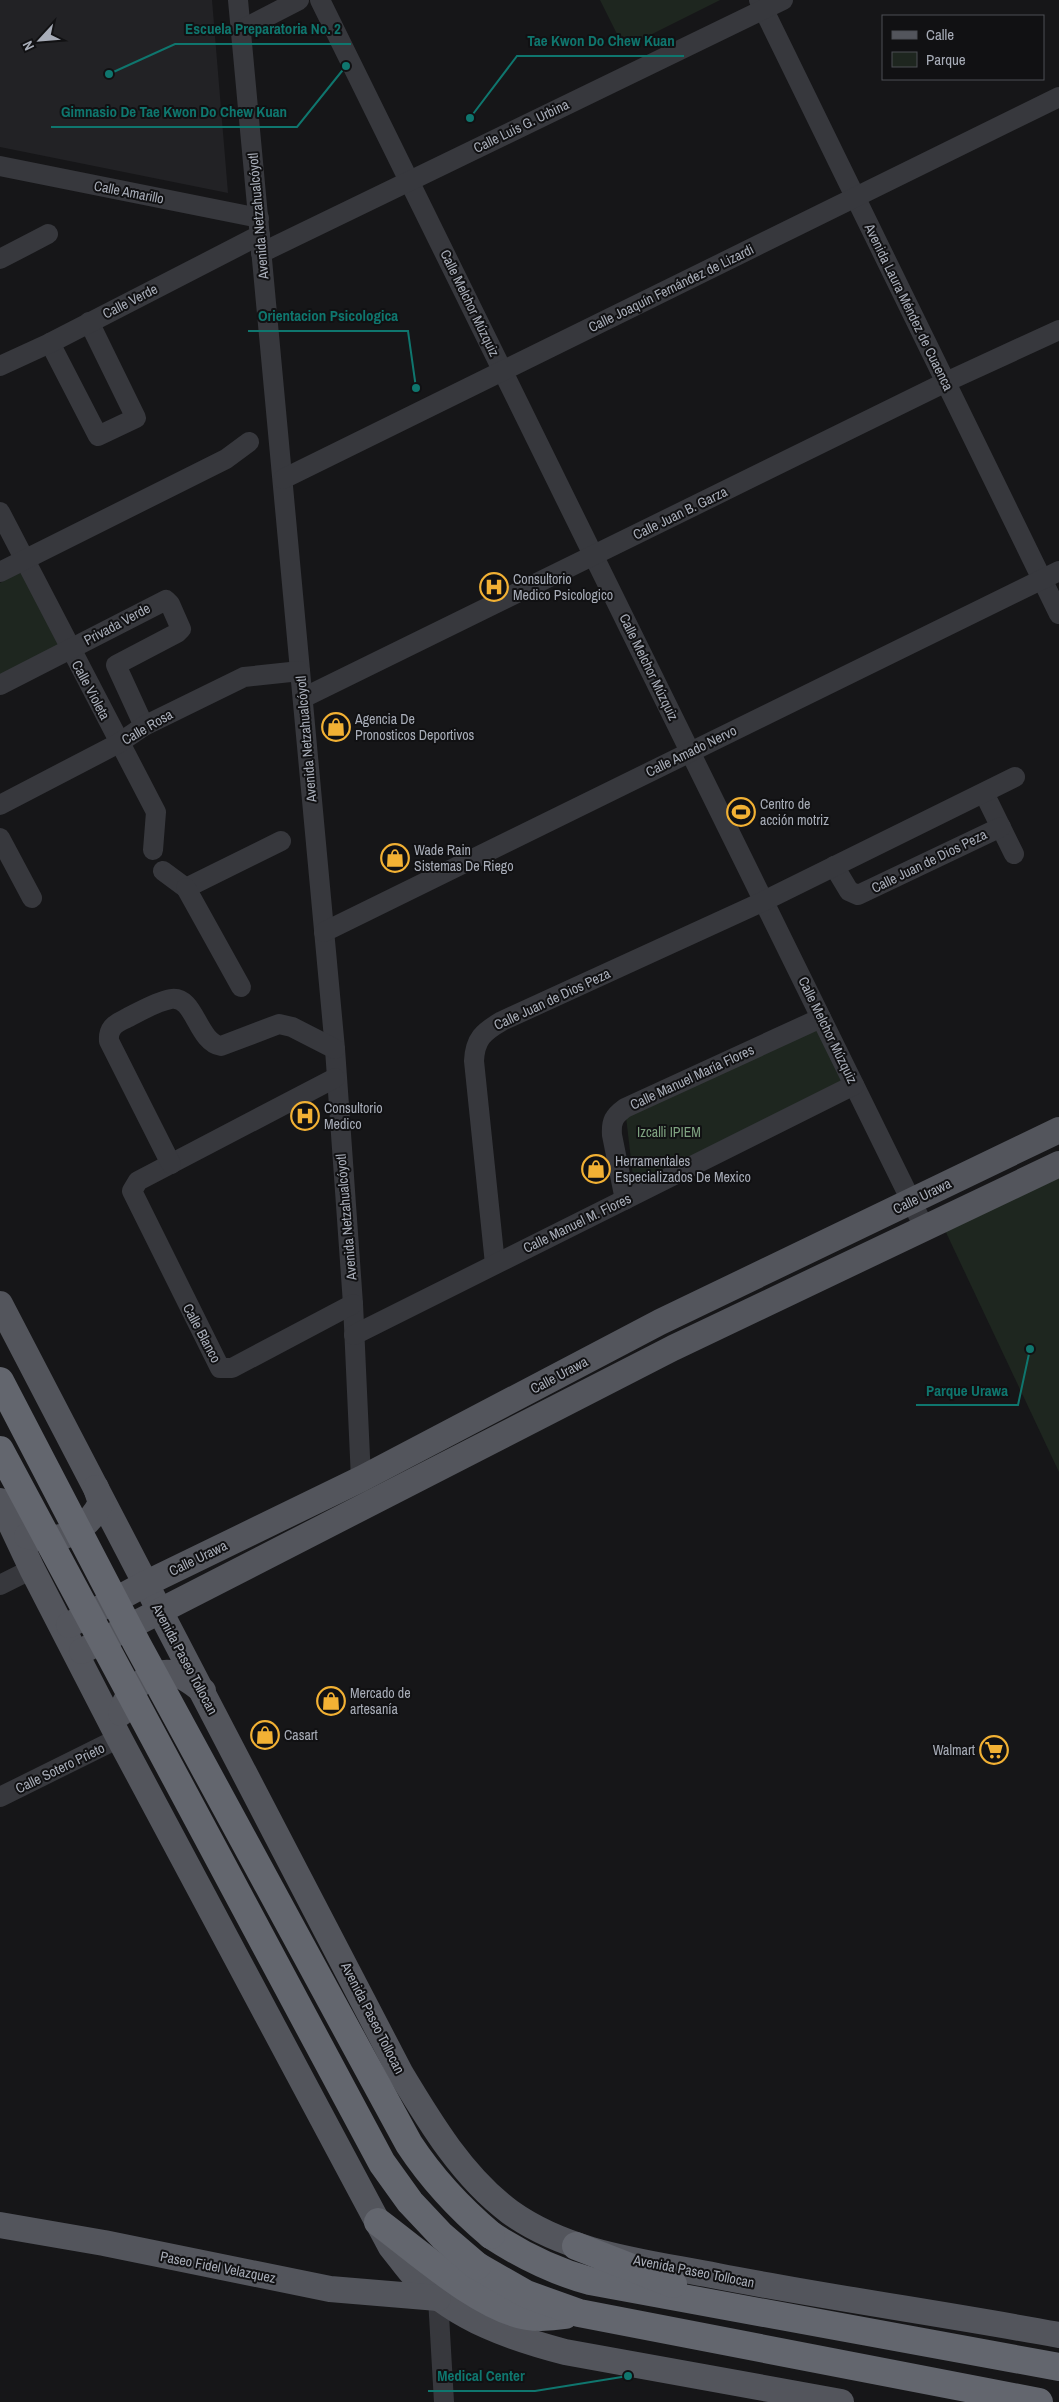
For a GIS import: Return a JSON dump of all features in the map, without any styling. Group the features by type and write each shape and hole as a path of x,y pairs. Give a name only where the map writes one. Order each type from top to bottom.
{"highway":[{"name":"Avenida Paseo Tollocan","path":"0,1381 137,1644 409,2144 422,2164 453,2201 492,2235 530,2260 571,2276 732,2308 1059,2367"},
{"path":"0,1450 382,2163 410,2202 442,2236 477,2266 526,2294 579,2313 1039,2402"},
{"path":"378,2222 491,2303 526,2316 550,2318 579,2313"},
{"path":"576,2246 732,2308"}],"main road":[{"name":"Calle Urawa","path":"63,1629 146,1584 361,1478 648,1328 1059,1130"},
{"name":"Calle Urawa","path":"76,1655 673,1348 1059,1164"},
{"name":"Avenida Paseo Tollocan","path":"0,1304 160,1612 204,1691 401,2074 443,2139 475,2179 505,2207 531,2225 576,2246 760,2284 1059,2335"},
{"path":"15,1530 39,1539 65,1537 77,1532 95,1515 102,1503 96,1487"},
{"path":"0,1501 32,1570 203,1897 391,2247 417,2279 438,2298 482,2325 521,2340 564,2352 841,2402"},
{"path":"119,1738 118,1728 123,1706 132,1692 144,1681 164,1673 178,1675 204,1691"},
{"path":"203,1897 226,1911 253,1913 278,1902 295,1882 297,1872"},
{"name":"Paseo Fidel Velazquez","path":"0,2225 104,2243 330,2289 438,2298"}],"street":[{"name":"Avenida Netzahualcóyotl","path":"238,0 335,1049 335,1078 353,1304 361,1478"},
{"path":"241,30 299,0"},
{"name":"Calle Melchor Múzquiz","path":"320,0 924,1227"},
{"name":"Calle Luis G. Urbina","path":"260,235 409,179 762,5 782,0"},
{"name":"Avenida Laura Méndez de Cuaenca","path":"762,5 946,382 1050,575 1059,614"},
{"name":"Calle Joaquín Fernández de Lizardi","path":"282,479 1059,97"},
{"name":"Calle Amarillo","path":"0,166 260,235"},
{"path":"0,259 48,234"},
{"name":"Calle Verde","path":"0,366 50,343 260,235"},
{"path":"50,343 98,436 136,418 88,322"},
{"name":"Calle Juan B. Garza","path":"303,698 946,382 1059,330"},
{"path":"2,566 25,560 226,459 249,442"},
{"name":"Calle Violeta","path":"0,512 69,649 156,812 153,850"},
{"name":"Calle Amado Nervo","path":"324,932 1050,575"},
{"name":"Privada Verde","path":"69,649 166,600 181,629 177,633 116,665 144,726"},
{"path":"0,685 69,649"},
{"name":"Calle Rosa","path":"0,805 119,742 144,726 244,677 300,671"},
{"name":"Calle Juan de Dios Peza","path":"495,1264 474,1061 475,1046 480,1035 502,1021 764,901 1015,776"},
{"name":"Calle Juan de Dios Peza","path":"834,866 848,891 858,895 1001,827 984,792"},
{"path":"1001,827 1014,854"},
{"path":"0,838 32,898"},
{"path":"186,888 281,840"},
{"path":"163,871 186,888 242,987"},
{"path":"335,1049 292,1027 279,1024 221,1046 215,1045 206,1038 188,1007 180,999 172,998 119,1022 111,1028 108,1034 109,1041 171,1164 335,1078"},
{"name":"Calle Manuel María Flores","path":"624,1200 612,1135 611,1125 614,1116 625,1108 821,1018"},
{"name":"Calle Manuel M. Flores","path":"354,1335 854,1085"},
{"name":"Calle Blanco","path":"171,1164 138,1181 132,1191 220,1368 232,1368 353,1304"},
{"path":"0,1585 32,1570"},
{"name":"Calle Sotero Prieto","path":"0,1797 119,1738"},
{"path":"438,2298 444,2402"}],"shaded area":[{"path":"0,0 212,0 228,193 0,147"}],"green space":[{"path":"600,0 720,0 624,48"},
{"path":"22,571 59,645 0,675 0,583"},
{"name":"Izcalli IPIEM","path":"821,1018 854,1085 635,1194 625,1108"},
{"path":"1059,1170 1059,1472 943,1226"}],"place":[{"name":"Gimnasio De Tae Kwon Do Chew Kuan","path":"346,66"},
{"name":"Escuela Preparatoria No. 2","path":"109,74"},
{"name":"Tae Kwon Do Chew Kuan","path":"470,118"},
{"name":"Orientacion Psicologica","path":"416,388"},
{"name":"Consultorio Medico Psicologico","path":"494,587"},
{"name":"Agencia De Pronosticos Deportivos","path":"336,727"},
{"name":"Centro de acción motriz","path":"741,812"},
{"name":"Wade Rain Sistemas De Riego","path":"395,858"},
{"name":"Consultorio Medico","path":"305,1116"},
{"name":"Herramentales Especializados De Mexico","path":"596,1169"},
{"name":"Parque Urawa","path":"1030,1349"},
{"name":"Mercado de artesanía","path":"331,1701"},
{"name":"Casart","path":"265,1735"},
{"name":"Walmart","path":"994,1750"},
{"name":"Medical Center","path":"628,2376"}]}
